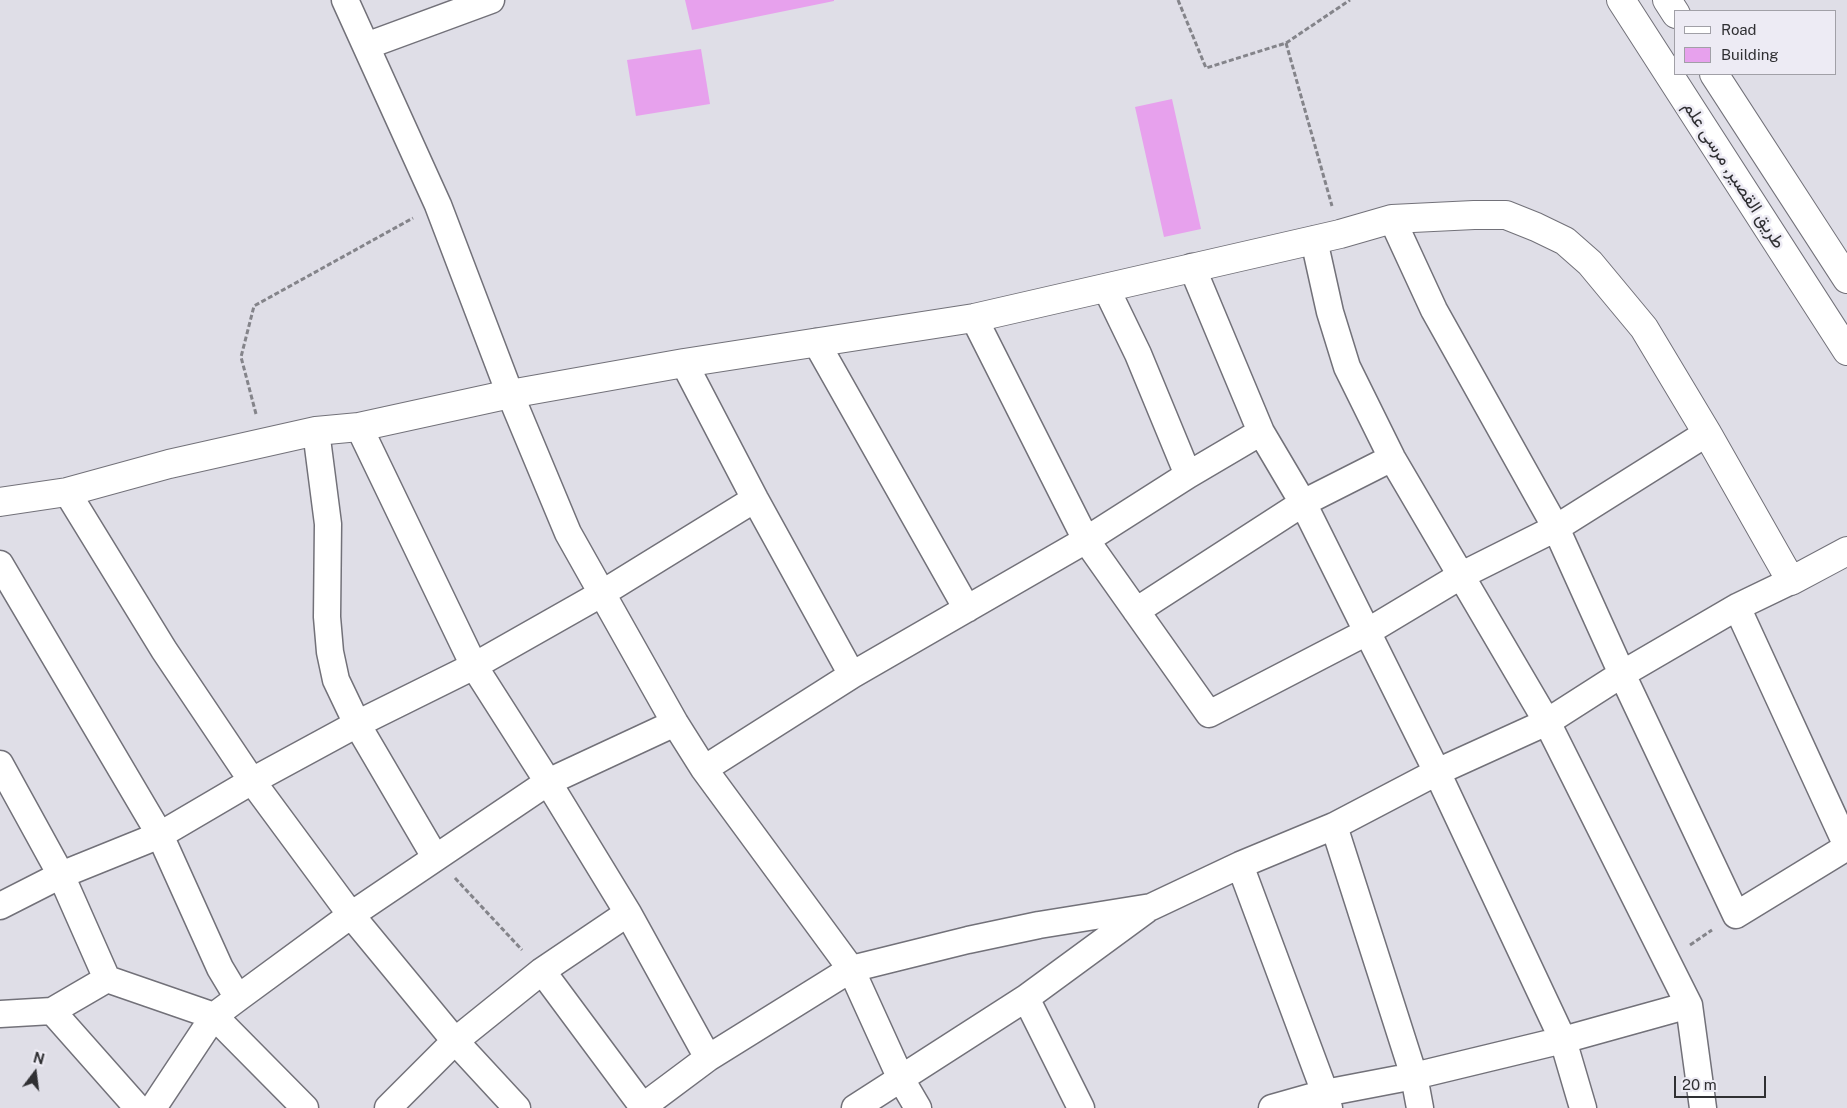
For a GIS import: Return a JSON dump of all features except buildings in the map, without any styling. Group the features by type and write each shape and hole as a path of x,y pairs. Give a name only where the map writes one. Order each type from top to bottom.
{"street":[{"path":"345,0 438,205 510,394 568,533 601,594 704,769 852,969 901,1079 918,1108"},
{"path":"366,46 491,0"},
{"name":"طريق القصير, مرسى علم","path":"1621,0 1847,351"},
{"path":"1667,0 1674,11"},
{"path":"1715,75 1847,279"},
{"path":"0,502 66,492 169,464 316,431 359,427 510,394 816,342 974,318 1340,234 1392,219 1506,215 1565,241 1590,263 1644,328 1706,432 1791,582"},
{"path":"1392,219 1434,310 1556,528 1622,674 1736,915 1847,846 1737,607"},
{"path":"1314,240 1330,312 1347,368 1392,458 1462,574 1547,722 1689,1005 1703,1108"},
{"path":"1192,267 1261,432 1303,503 1437,772 1563,1040 1582,1108"},
{"path":"1106,288 1138,354 1188,474"},
{"path":"974,318 1086,540 1209,714 1367,632 1462,574 1556,528 1706,432"},
{"path":"816,342 967,609"},
{"path":"684,364 852,676"},
{"path":"359,427 474,666 628,913 708,1058"},
{"path":"316,431 328,524 327,617 330,652 336,680 357,724 436,857"},
{"path":"704,769 852,676 1086,540 1188,474 1261,432"},
{"path":"1136,611 1303,503 1392,458"},
{"path":"66,492 164,650 252,781 351,915 455,1040 517,1108"},
{"path":"0,906 60,875 160,835 252,781 357,724 474,666 601,594 755,499"},
{"path":"855,1108 1026,998 1151,907 1240,865 1334,826 1437,772 1547,722 1622,674 1737,607 1791,582 1847,551"},
{"path":"0,564 160,835 220,968 238,998"},
{"path":"153,1108 214,1016 238,998 351,915 548,782 675,722"},
{"path":"0,764 60,875 107,979 214,1016 305,1108"},
{"path":"1334,826 1414,1076 1420,1108"},
{"path":"1240,865 1327,1100"},
{"path":"542,971 642,1107 708,1058 852,969 968,940 1039,925 1151,907"},
{"path":"388,1108 455,1040 542,971 628,913"},
{"path":"0,1014 52,1011 107,979"},
{"path":"1026,998 1081,1108"},
{"path":"1272,1108 1327,1100 1414,1076 1563,1040 1689,1005"},
{"path":"52,1011 138,1108"}],"path":[{"path":"1178,0 1206,68 1286,43 1350,0"},
{"path":"1286,43 1340,234"},
{"path":"264,444 241,357 254,306 438,205"},
{"path":"436,857 542,971"},
{"path":"1666,960 1736,915"}]}
